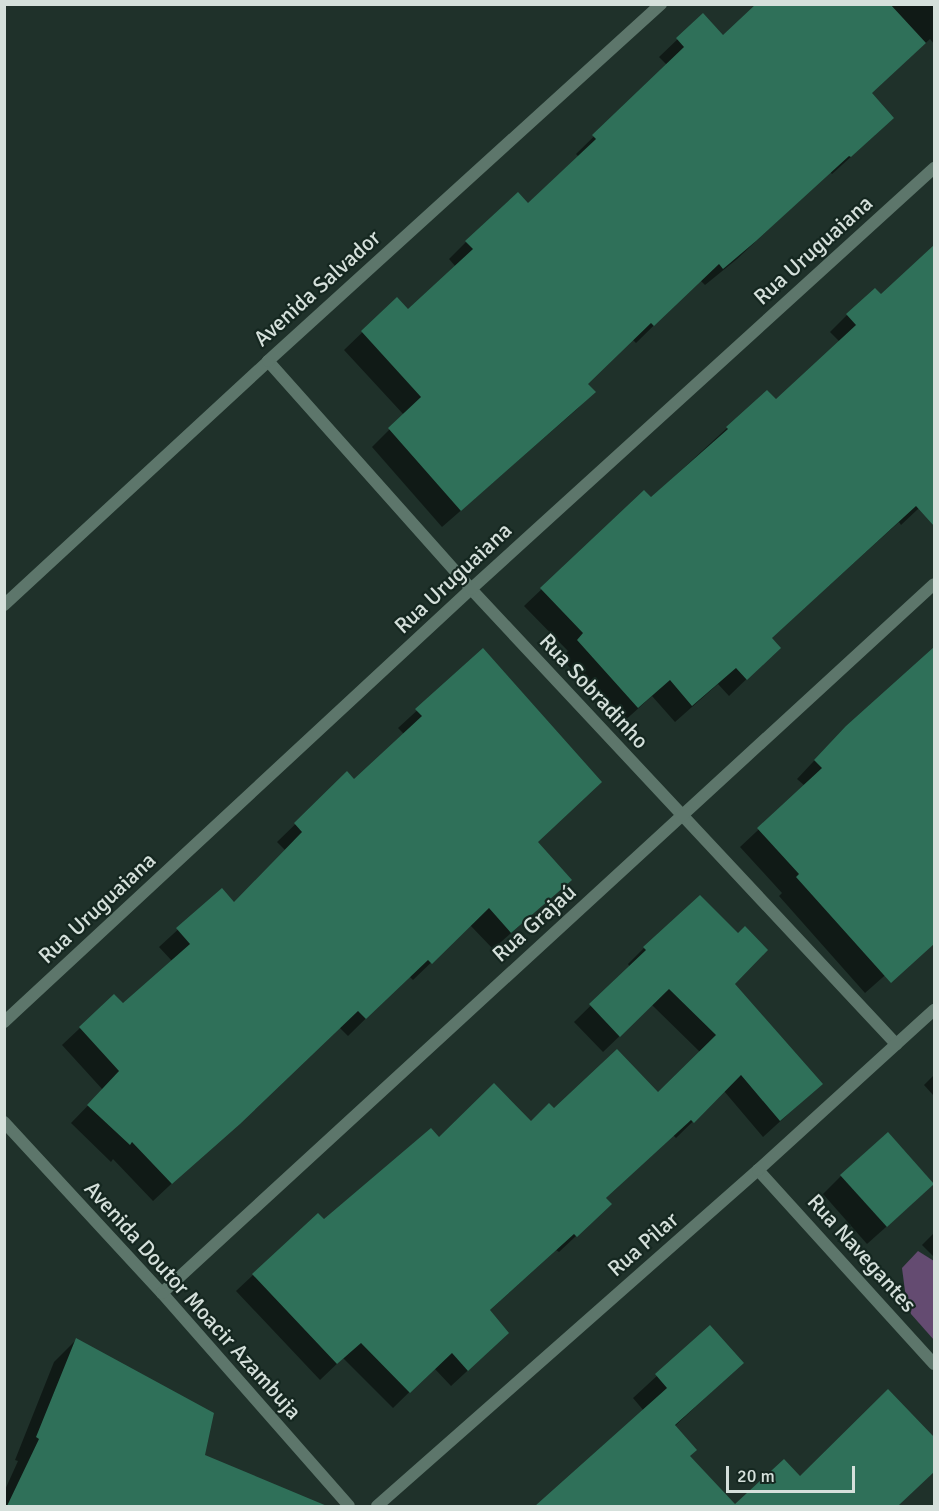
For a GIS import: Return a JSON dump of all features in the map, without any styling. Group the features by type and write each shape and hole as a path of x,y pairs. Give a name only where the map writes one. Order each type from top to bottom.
{"street":[{"name":"Avenida Salvador","path":"4,605 268,361 661,4"},
{"name":"Rua Uruguaiana","path":"4,1022 471,589 934,168"},
{"name":"Rua Sobradinho","path":"268,361 471,589 896,1044"},
{"name":"Rua Grajaú","path":"162,1293 934,584"},
{"name":"Rua Pilar","path":"377,1506 758,1170 934,1010"},
{"name":"Avenida Doutor Moacir Azambuja","path":"4,1122 162,1293 349,1506"},
{"name":"Rua Navegantes","path":"758,1170 934,1364"}],"shaded area":[{"path":"918,1251 934,1261 934,1340 911,1314 905,1291 902,1268"}],"building":[{"path":"756,4 890,4 926,43 872,93 894,118 723,269 719,264 654,326 651,323 588,384 596,392 461,511 388,428 421,397 361,331 397,297 408,309 473,249 465,241 518,192 528,203 596,139 592,135 684,47 676,38 703,13 723,35"},
{"path":"934,245 934,526 916,506 772,638 781,648 747,680 736,668 692,706 670,680 638,708 577,640 583,633 540,588 644,490 651,497 728,429 726,427 767,390 776,399 856,325 846,314 875,288 881,294"},
{"path":"934,647 934,944 891,983 796,877 799,874 757,828 822,768 814,760 846,726"},
{"path":"483,648 602,782 538,842 572,880 511,933 489,908 432,964 428,960 366,1019 358,1011 240,1124 172,1184 132,1142 130,1145 87,1105 119,1071 79,1027 114,994 123,1003 190,944 176,928 222,888 234,902 302,832 294,823 347,771 354,779 422,716 415,709"},
{"path":"700,895 738,933 745,926 768,950 735,984 823,1084 780,1121 741,1075 694,1123 691,1120 606,1198 612,1204 577,1237 574,1234 490,1310 509,1333 468,1371 452,1353 410,1393 361,1343 337,1364 252,1274 318,1213 324,1219 431,1128 439,1137 494,1083 531,1121 549,1103 554,1108 617,1049 658,1092 716,1035 669,989 620,1037 589,1004 646,950 643,947"},
{"path":"888,1132 934,1184 887,1227 840,1175"},
{"path":"710,1325 744,1363 675,1425 697,1450 690,1456 735,1504 784,1459 800,1476 888,1389 934,1437 934,1472 898,1506 535,1506 667,1388 655,1374"},
{"path":"76,1338 214,1413 205,1455 327,1506 7,1506 39,1439 36,1437"}]}
